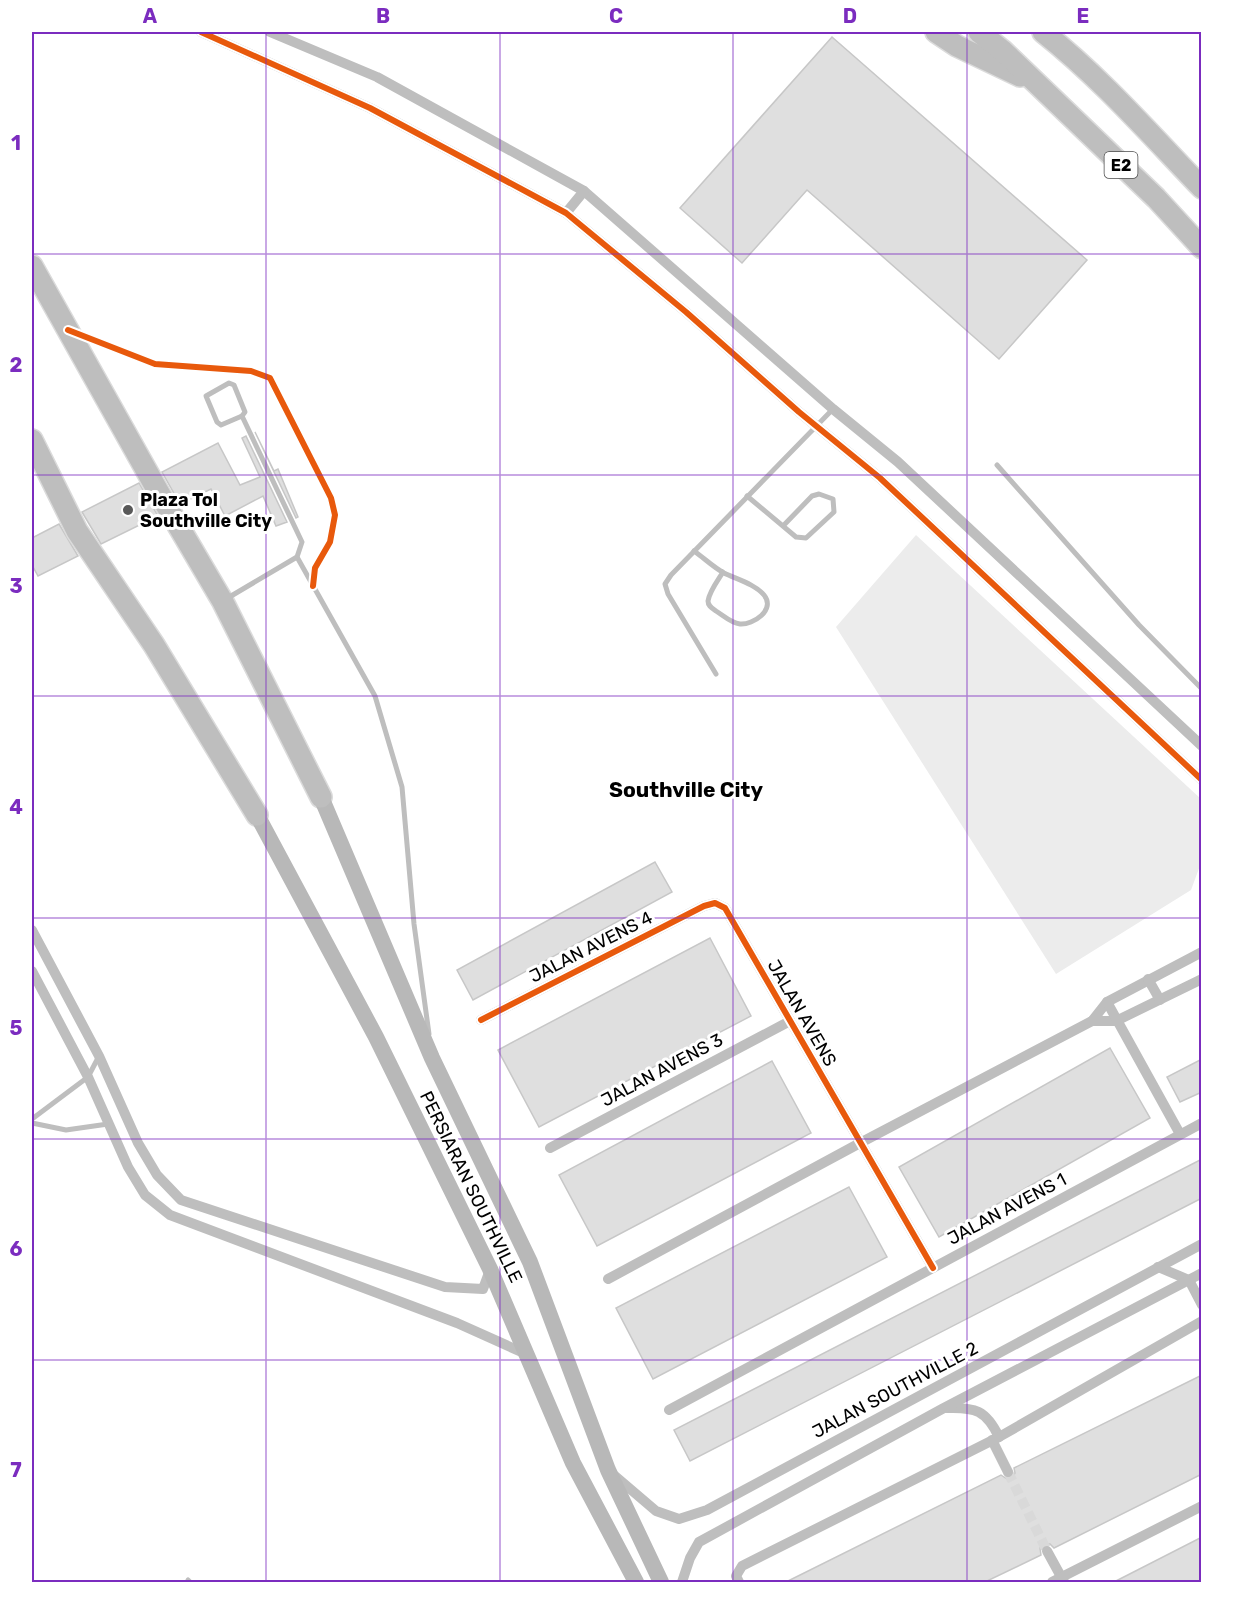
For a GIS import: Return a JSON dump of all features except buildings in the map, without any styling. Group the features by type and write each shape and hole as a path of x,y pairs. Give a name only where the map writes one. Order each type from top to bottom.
{"highway":[{"path":"936,32 957,46 1037,84"},
{"name":"E2","path":"978,32 1003,51 1155,198 1202,248"},
{"name":"E2","path":"1043,32 1069,52 1104,86 1202,188"},
{"path":"32,266 223,602 321,797"},
{"path":"32,440 77,531 154,645 257,815"}],"main road":[{"name":"PERSIARAN SOUTHVILLE","path":"321,797 432,1058 530,1262 608,1470 661,1582"},
{"name":"PERSIARAN SOUTHVILLE","path":"257,815 376,1037 490,1269 573,1463 636,1582"}],"street":[{"path":"201,32 370,108 566,213 880,478 1202,780"},
{"path":"270,32 378,77 584,191 833,409 898,462 1202,746"},
{"path":"566,213 584,191"},
{"name":"JALAN AVENS 4","path":"481,1020 704,906 715,903"},
{"name":"JALAN AVENS","path":"715,903 725,908 933,1268"},
{"path":"32,930 99,1056 138,1143 157,1175 181,1200 445,1287 483,1289 490,1269"},
{"path":"608,1280 860,1143 1092,1021 1107,1002 1148,980 1198,954 1202,967"},
{"path":"32,971 88,1077 128,1167 145,1195 170,1215 457,1323 526,1354"},
{"path":"1092,1021 1116,1021 1202,979"},
{"path":"1148,980 1160,1000"},
{"path":"1107,1002 1180,1134"},
{"name":"JALAN AVENS 3","path":"550,1148 789,1021"},
{"name":"JALAN AVENS 1","path":"669,1410 1202,1123"},
{"name":"JALAN SOUTHVILLE 2","path":"608,1470 656,1511 679,1519 707,1510 1202,1244"},
{"path":"1158,1267 1188,1280 1202,1305"},
{"path":"682,1582 690,1558 699,1542 942,1409 1202,1273"},
{"path":"739,1582 736,1576 742,1566 995,1438 1202,1321"},
{"path":"942,1409 966,1408 984,1414 1008,1472"},
{"path":"1047,1551 1060,1581 1202,1506"}],"lane":[{"path":"225,384 234,385 244,407 245,412 242,416 221,425 217,422 206,396 225,384"},
{"path":"716,674 668,594 665,584 694,551 833,409"},
{"path":"223,602 297,557 302,542 242,416"},
{"path":"997,465 1139,625 1202,689"},
{"path":"747,496 796,537 806,538 834,512 833,499 819,494 812,496 783,526"},
{"path":"694,551 723,572 764,595 768,603 762,616 744,624 737,623 710,607 708,602 710,595 723,572"},
{"path":"297,557 375,696 402,787 414,924 432,1058"},
{"path":"32,1121 88,1077 99,1056"},
{"path":"32,1121 66,1130 109,1123"}],"shaded area":[{"path":"916,535 1201,799 1201,863 1191,890 1056,974 836,627"}],"tunnel":[{"path":"1008,1472 1047,1551"}],"cycle path":[{"path":"201,32 370,108 566,213 686,312 799,412 880,478 1202,780"},
{"path":"68,330 155,364 251,371 270,378 331,498 335,515 330,542 315,568 313,586"},
{"path":"481,1020 704,906 715,903 725,908 933,1268"}],"place":[{"name":"Plaza Tol Southville City","path":"128,510"}],"district":[{"name":"Southville City","path":"686,790"}]}
